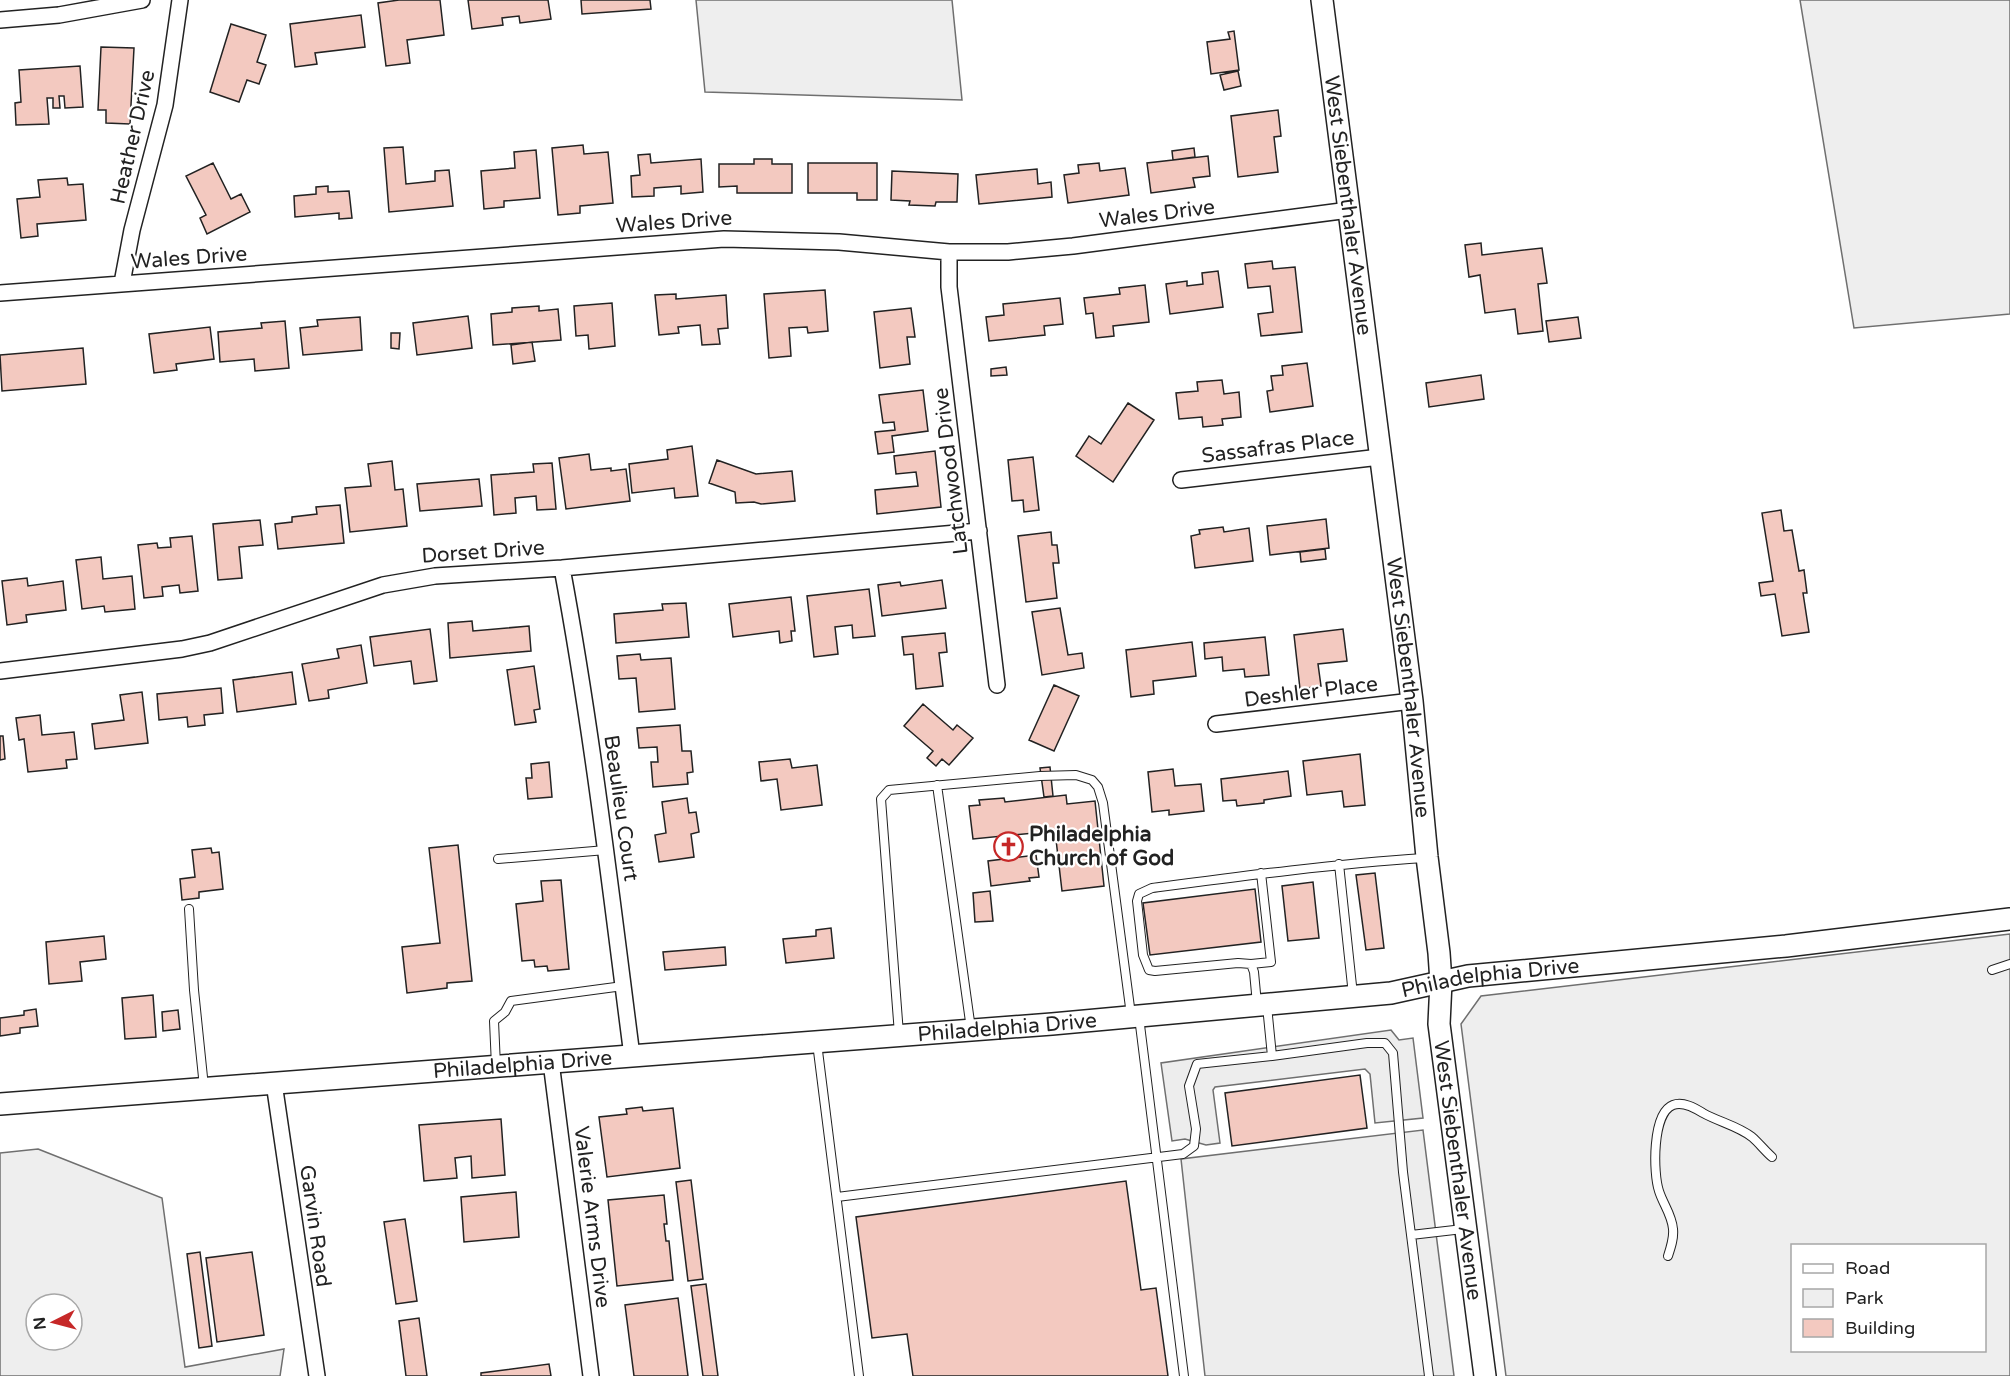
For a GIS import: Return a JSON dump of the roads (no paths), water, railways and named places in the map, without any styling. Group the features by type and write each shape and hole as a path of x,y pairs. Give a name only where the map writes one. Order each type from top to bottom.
{"main road":[{"name":"West Siebenthaler Avenue","path":"1322,0 1412,701 1439,954 1441,982 1439,1024 1485,1376"},
{"name":"Philadelphia Drive","path":"0,1104 1135,1017 1390,993 1468,976 1786,946 2010,919"}],"street":[{"path":"0,20 59,15 142,0"},
{"name":"Heather Drive","path":"122,283 132,230 165,105 180,0"},
{"name":"Wales Drive","path":"0,293 724,239 839,242 949,252 1008,252 1072,246 1349,210"},
{"name":"Latchwood Drive","path":"949,252 949,287 997,685"},
{"name":"Sassafras Place","path":"1181,480 1380,457"},
{"name":"Dorset Drive","path":"0,670 182,649 210,643 383,585 435,576 562,568 979,531"},
{"name":"Beaulieu Court","path":"562,568 576,642 606,850 632,1056"},
{"name":"Deshler Place","path":"1216,724 1412,701"},
{"name":"Valerie Arms Drive","path":"551,1062 591,1376"},
{"name":"Garvin Road","path":"273,1083 317,1376"}],"lane":[{"path":"899,1036 881,800 889,790 937,785 1040,776 1076,775 1092,780 1098,787 1103,803 1157,1158 1184,1376"},
{"path":"937,785 971,1030"},
{"path":"498,859 606,850"},
{"path":"1261,873 1271,962 1149,970 1143,955 1137,901 1139,894 1144,890 1261,873 1427,857"},
{"path":"1339,864 1353,996"},
{"path":"189,909 194,990 205,1088"},
{"path":"1251,964 1272,1056"},
{"path":"1992,970 2010,964"},
{"path":"496,1066 494,1021 505,1012 511,1001 623,986"},
{"path":"817,1042 859,1376"},
{"path":"837,1197 1183,1154 1194,1146 1196,1129 1189,1086 1197,1064 1367,1042 1385,1043 1393,1053 1411,1235 1429,1376"},
{"path":"1668,1256 1674,1231 1659,1190 1655,1160 1661,1122 1672,1105 1692,1106 1736,1128 1752,1137 1772,1157"},
{"path":"1411,1235 1466,1229"}],"place":[{"name":"Philadelphia Church of God","path":"1008,846"}]}
